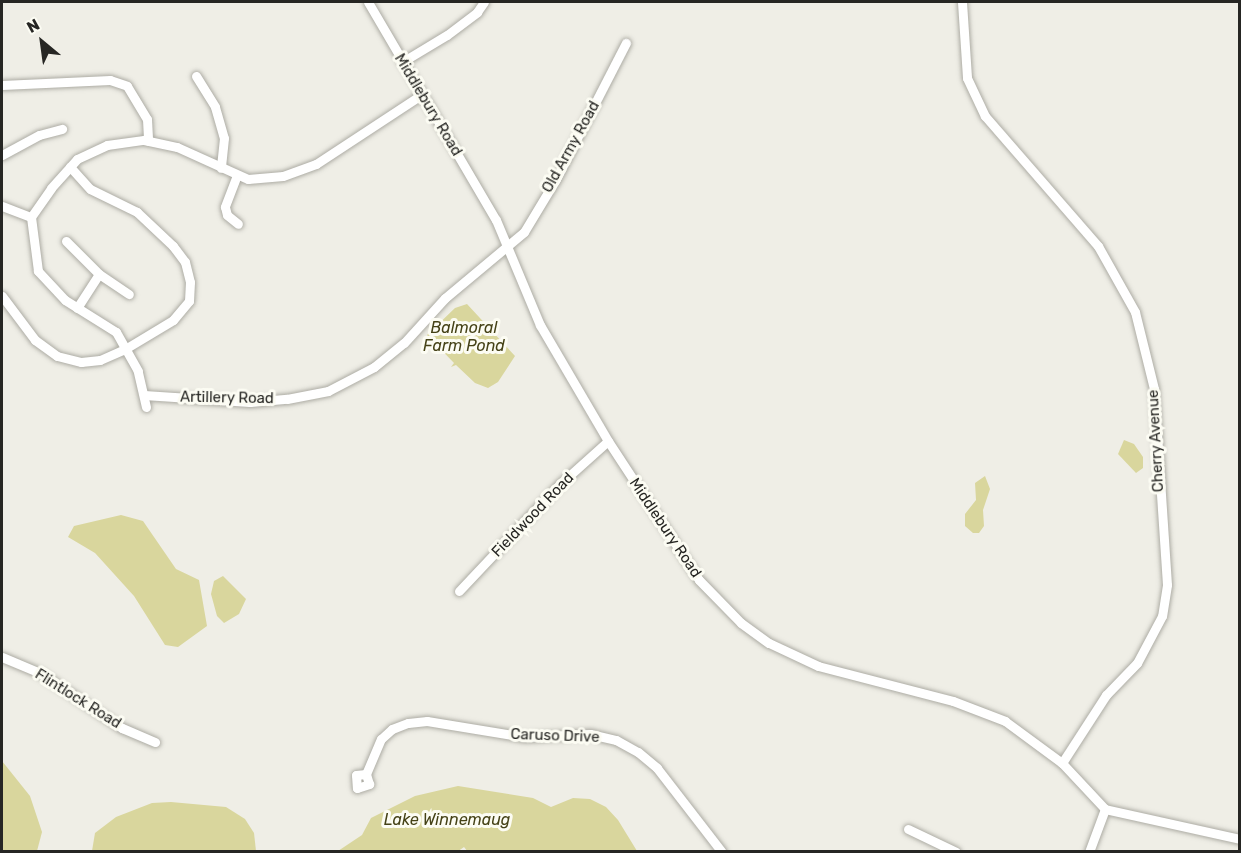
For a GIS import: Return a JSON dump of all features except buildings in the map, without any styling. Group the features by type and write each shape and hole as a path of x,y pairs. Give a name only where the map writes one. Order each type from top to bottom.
{"street":[{"name":"Middlebury Road","path":"368,2 508,246 540,325 608,441 699,580 749,629 818,666 983,711 1005,721 1062,764 1105,809"},
{"path":"402,62 447,34 477,12 484,2"},
{"name":"Cherry Avenue","path":"962,2 967,78 985,116 1098,246 1135,312 1155,389 1167,585 1162,616 1137,663 1106,695 1062,764"},
{"name":"Old Army Road","path":"508,246 524,232 556,179 626,43"},
{"path":"196,76 215,107 224,138 221,168"},
{"path":"2,85 110,80 127,86 147,118 147,141"},
{"path":"146,407 138,371 116,332 77,308 38,271 31,217 77,159 107,145 147,141 177,147 248,179 283,176 316,164 421,94"},
{"path":"2,154 39,135 62,129"},
{"path":"2,296 35,340 57,356 81,362 100,360 125,349 173,320 189,301 190,282 184,262 144,218 90,189 70,167"},
{"path":"237,175 225,207 227,215 238,224"},
{"path":"2,206 31,217"},
{"path":"66,241 99,274 129,294"},
{"name":"Artillery Road","path":"144,395 250,402 303,397 339,387 390,355 445,298 508,246"},
{"path":"77,308 99,274"},
{"name":"Fieldwood Road","path":"459,591 561,484 608,441"},
{"name":"Flintlock Road","path":"2,657 40,673 122,728 155,742"},
{"name":"Caruso Drive","path":"366,774 381,739 392,729 408,723 427,721 525,737 590,734 616,740 638,752 657,768 722,852"},
{"path":"1089,852 1105,809 1239,839"},
{"path":"908,829 956,852"}],"water":[{"name":"Balmoral Farm Pond","path":"467,304 515,356 498,382 488,388 475,383 456,365 451,367 454,363 427,335 455,308"},
{"path":"1124,440 1134,444 1143,457 1143,468 1136,473 1118,454"},
{"path":"985,476 990,489 983,510 984,526 979,533 973,533 965,526 965,514 976,500 975,483"},
{"path":"121,515 143,521 176,569 199,580 207,626 178,647 165,645 134,596 95,553 68,537 74,526"},
{"path":"223,576 246,599 239,614 224,623 217,616 211,594 214,581"},
{"path":"2,761 30,796 42,832 37,851 2,851"},
{"name":"Lake Winnemaug","path":"458,786 533,798 551,807 573,798 590,799 606,807 618,820 637,851 468,852 464,847 457,852 338,851 362,835 371,818 415,796"},
{"path":"171,802 226,807 245,819 254,833 256,851 92,851 95,833 116,817 152,803"}]}
